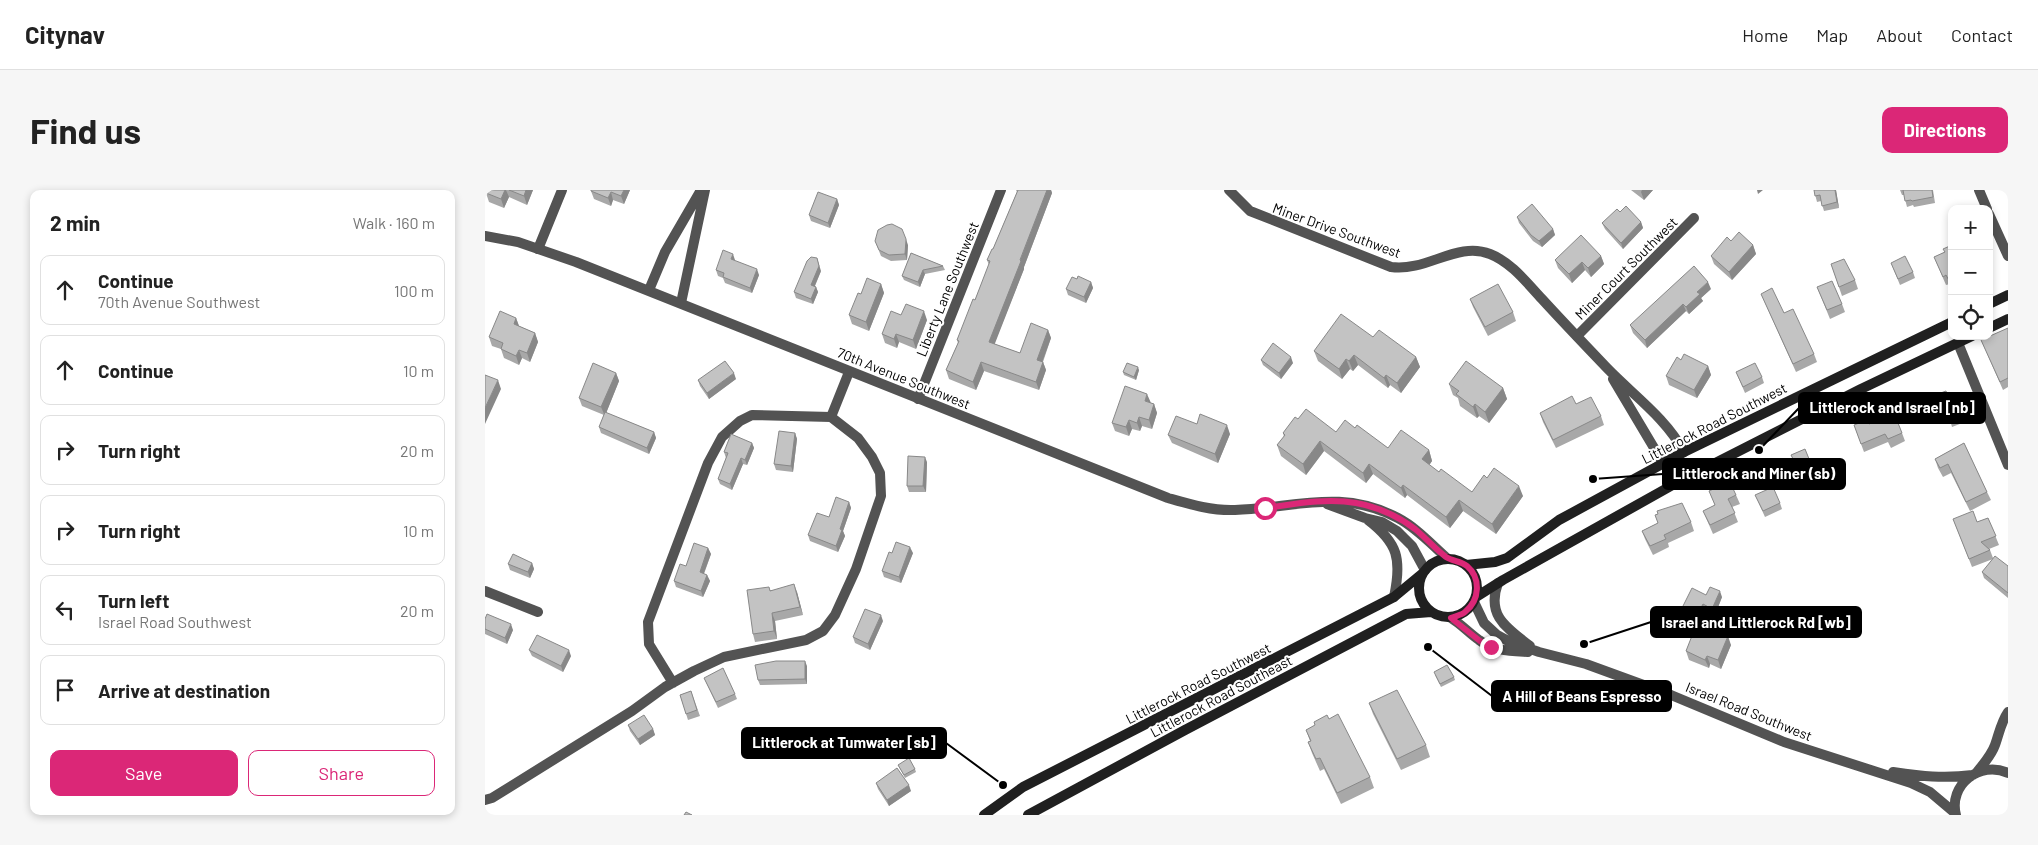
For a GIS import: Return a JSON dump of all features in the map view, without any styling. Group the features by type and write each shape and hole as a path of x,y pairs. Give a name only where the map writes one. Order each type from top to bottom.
{"main road":[{"path":"1993,302 2008,295"},
{"path":"1993,326 2008,319"},
{"name":"Littlerock Road Southwest","path":"1466,565 1495,562 1507,558 1559,520 1663,463 1948,324"},
{"path":"1475,599 1476,579 1466,565 1458,560 1448,559 1431,564 1424,572 1419,584 1419,594 1423,604 1431,612 1441,617 1451,618 1465,613 1475,599 1498,583 1678,482 1861,389 1964,340"},
{"name":"Littlerock Road Southwest","path":"984,815 1023,788 1394,597 1424,572"},
{"name":"Littlerock Road Southeast","path":"1028,815 1406,614 1431,612"}],"street":[{"path":"537,249 562,190"},
{"path":"649,290 665,252 701,190"},
{"path":"681,303 705,190"},
{"name":"Liberty Lane Southwest","path":"918,399 1001,190"},
{"name":"Miner Drive Southwest","path":"1229,190 1251,211 1391,267 1412,268 1454,253 1474,251 1490,254 1506,263 1606,367 1663,422 1684,452"},
{"path":"1979,190 1985,205"},
{"name":"Miner Court Southwest","path":"1577,336 1693,218"},
{"path":"1993,223 2008,256"},
{"name":"70th Avenue Southwest","path":"485,236 518,242 649,290 849,372 1167,498 1193,505 1233,510 1318,501 1355,503 1378,509 1399,518 1414,528 1448,559"},
{"path":"1958,343 2008,465"},
{"name":"Miner Drive Southwest","path":"1606,367 1663,463"},
{"path":"831,417 849,372"},
{"path":"485,800 492,798 632,711 673,683 724,657 805,640 823,631 835,615 856,569 881,496 880,473 872,457 858,438 831,417 752,415 740,421 722,437 708,463 648,622 649,644 673,683"},
{"name":"70th Avenue Southwest","path":"1318,501 1382,522 1405,538 1418,556 1424,572"},
{"path":"1365,518 1386,534 1396,553 1398,580 1394,597"},
{"path":"1498,583 1494,600 1500,620 1539,652"},
{"path":"485,591 538,612"},
{"name":"Israel Road Southwest","path":"1475,599 1484,623 1497,635 1539,652 1586,664 1671,695 1784,742 1911,783 1930,792 1955,814"},
{"name":"Israel Road Southwest","path":"1451,618 1480,641 1491,647 1504,650 1539,652"},
{"path":"1955,814 1955,800 1959,788 1988,759 1995,746 2003,718 2008,712"},
{"name":"Israel Road Southwest","path":"1864,768 1936,778 1951,778 1989,769 2002,770 2008,773"}],"building":[{"path":"487,190 505,190 501,199 486,193"},
{"path":"509,190 526,190 524,196"},
{"path":"591,190 624,190 621,196 611,192 608,198"},
{"path":"1018,190 1047,190 989,342 1020,353 1031,323 1048,330 1037,360 1043,362 1036,382 981,362 973,382 946,370 959,341 957,340 973,299 975,300 990,261 987,260"},
{"path":"1814,190 1835,190 1837,202 1822,206 1820,195 1815,196"},
{"path":"1903,190 1932,190 1933,197 1905,201"},
{"path":"818,192 837,199 828,223 809,215"},
{"path":"1532,204 1553,229 1539,241 1531,235 1517,217"},
{"path":"1626,206 1641,222 1621,243 1602,223 1617,209 1620,212"},
{"path":"892,224 902,229 906,239 905,254 889,255 879,250 875,241 878,230"},
{"path":"1739,232 1753,245 1729,272 1711,256 1727,237 1731,241"},
{"path":"1581,235 1601,256 1588,268 1582,262 1569,274 1555,260"},
{"path":"1948,247 1948,279 1946,275 1943,277 1934,257 1945,252 1943,249"},
{"path":"723,250 733,254 731,259 757,269 750,288 723,277 724,273 716,270"},
{"path":"911,253 943,266 923,270 918,282 902,276"},
{"path":"1905,256 1913,272 1898,279 1891,263"},
{"path":"811,257 817,258 819,266 811,285 816,287 811,299 794,292 807,261"},
{"path":"1844,259 1855,280 1839,287 1831,264"},
{"path":"1694,266 1708,282 1697,292 1700,294 1686,307 1683,304 1645,340 1630,325"},
{"path":"1078,276 1091,282 1084,297 1066,289 1072,277 1077,279"},
{"path":"867,278 881,284 866,322 849,315 858,293 861,294"},
{"path":"1832,281 1842,304 1827,310 1817,287"},
{"path":"1498,284 1513,312 1485,327 1470,299"},
{"path":"1772,288 1784,313 1793,309 1814,354 1793,364 1761,294"},
{"path":"906,304 924,311 913,340 896,334 894,339 882,334 891,311 901,315"},
{"path":"500,311 516,318 514,324 535,333 527,353 519,350 516,356 501,349 503,343 489,337"},
{"path":"1341,314 1373,337 1379,330 1416,357 1397,383 1386,375 1384,378 1354,355 1349,361 1346,359 1339,369 1314,351"},
{"path":"2008,328 2008,378 2000,382 1981,340 1993,340 1993,335"},
{"path":"1273,343 1291,357 1279,373 1261,360"},
{"path":"1684,354 1708,366 1694,390 1666,376 1677,357 1681,360"},
{"path":"725,361 734,373 707,393 698,380"},
{"path":"1466,361 1503,388 1485,412 1475,404 1473,407 1456,394 1459,391 1449,384"},
{"path":"593,363 616,373 601,407 579,398"},
{"path":"1127,363 1138,367 1134,377 1123,372"},
{"path":"1755,363 1762,377 1743,387 1736,372"},
{"path":"485,375 498,380 485,408"},
{"path":"1125,386 1147,394 1145,401 1154,404 1149,420 1139,417 1137,423 1129,420 1126,427 1112,423"},
{"path":"1946,391 1952,407 1958,405 1963,416 1950,421 1947,414 1938,418 1930,397"},
{"path":"1572,396 1576,404 1591,397 1601,416 1553,440 1540,413"},
{"path":"1306,409 1336,432 1345,420 1355,428 1357,425 1388,448 1401,430 1429,450 1422,459 1439,472 1441,469 1472,492 1484,475 1487,478 1494,468 1519,486 1492,524 1459,500 1446,517 1403,485 1401,488 1369,464 1363,473 1320,441 1303,464 1277,445 1295,417 1298,419"},
{"path":"605,412 654,432 647,448 599,427"},
{"path":"1894,413 1902,433 1888,439 1885,434 1861,444 1854,425 1867,420 1869,424"},
{"path":"1200,414 1227,425 1215,454 1168,435 1176,416 1197,424"},
{"path":"779,431 795,433 791,466 774,464"},
{"path":"731,434 752,443 745,460 741,458 730,484 718,479 728,453 724,452"},
{"path":"1964,443 1987,492 1966,502 1948,464 1940,468 1935,459"},
{"path":"1805,449 1816,476 1805,482 1791,455"},
{"path":"908,456 925,457 923,486 907,486"},
{"path":"1727,476 1736,495 1728,499 1735,513 1710,525 1703,511 1715,505 1709,491 1718,487 1715,481"},
{"path":"1773,487 1780,503 1763,511 1755,495"},
{"path":"836,497 849,502 836,546 808,535 817,513 829,517"},
{"path":"1682,503 1691,522 1664,535 1666,539 1650,546 1642,531 1658,523 1655,515 1658,514 1657,511"},
{"path":"1973,511 1977,522 1988,518 1996,536 1981,542 1990,550 1969,559 1953,519"},
{"path":"896,542 910,547 899,577 882,571 889,552 892,553"},
{"path":"694,543 708,548 700,572 707,575 701,591 674,581 680,564 686,566"},
{"path":"513,554 532,563 528,572 508,564"},
{"path":"1995,556 2008,566 2008,593 1982,572"},
{"path":"794,584 800,607 772,613 774,631 753,634 747,590 769,587 770,591"},
{"path":"1710,587 1720,591 1712,609 1703,604 1694,621 1679,614 1692,588 1706,595"},
{"path":"865,609 881,615 868,644 853,637"},
{"path":"487,614 511,624 505,638 485,629"},
{"path":"1697,623 1728,636 1718,660 1707,656 1705,660 1686,651"},
{"path":"537,635 569,650 561,666 529,650"},
{"path":"776,661 805,661 805,679 758,680 755,665"},
{"path":"1447,665 1454,677 1440,684 1434,672"},
{"path":"723,668 735,694 716,702 704,678"},
{"path":"1397,690 1426,745 1397,759 1369,703"},
{"path":"691,691 697,710 686,714 680,695"},
{"path":"1338,714 1370,777 1337,793 1320,758 1316,759 1308,742 1311,741 1306,730 1315,725 1314,722 1327,715 1329,719"},
{"path":"644,715 653,729 638,739 628,725"},
{"path":"909,758 915,769 904,775 898,765"},
{"path":"897,768 909,785 887,800 876,783"}],"place":[{"name":"Littlerock and Israel [nb]","path":"1759,450"},
{"name":"Littlerock and Miner (sb)","path":"1593,479"},
{"name":"Israel and Littlerock Rd [wb]","path":"1584,644"},
{"name":"A Hill of Beans Espresso","path":"1428,647"},
{"name":"Littlerock at Tumwater [sb]","path":"1003,785"}],"route":[{"path":"1265,508 1318,501 1355,503 1378,509 1399,518 1414,528 1448,559 1458,560 1472,571 1478,588 1474,602 1465,613 1451,618 1461,624 1480,641 1491,647"}]}
